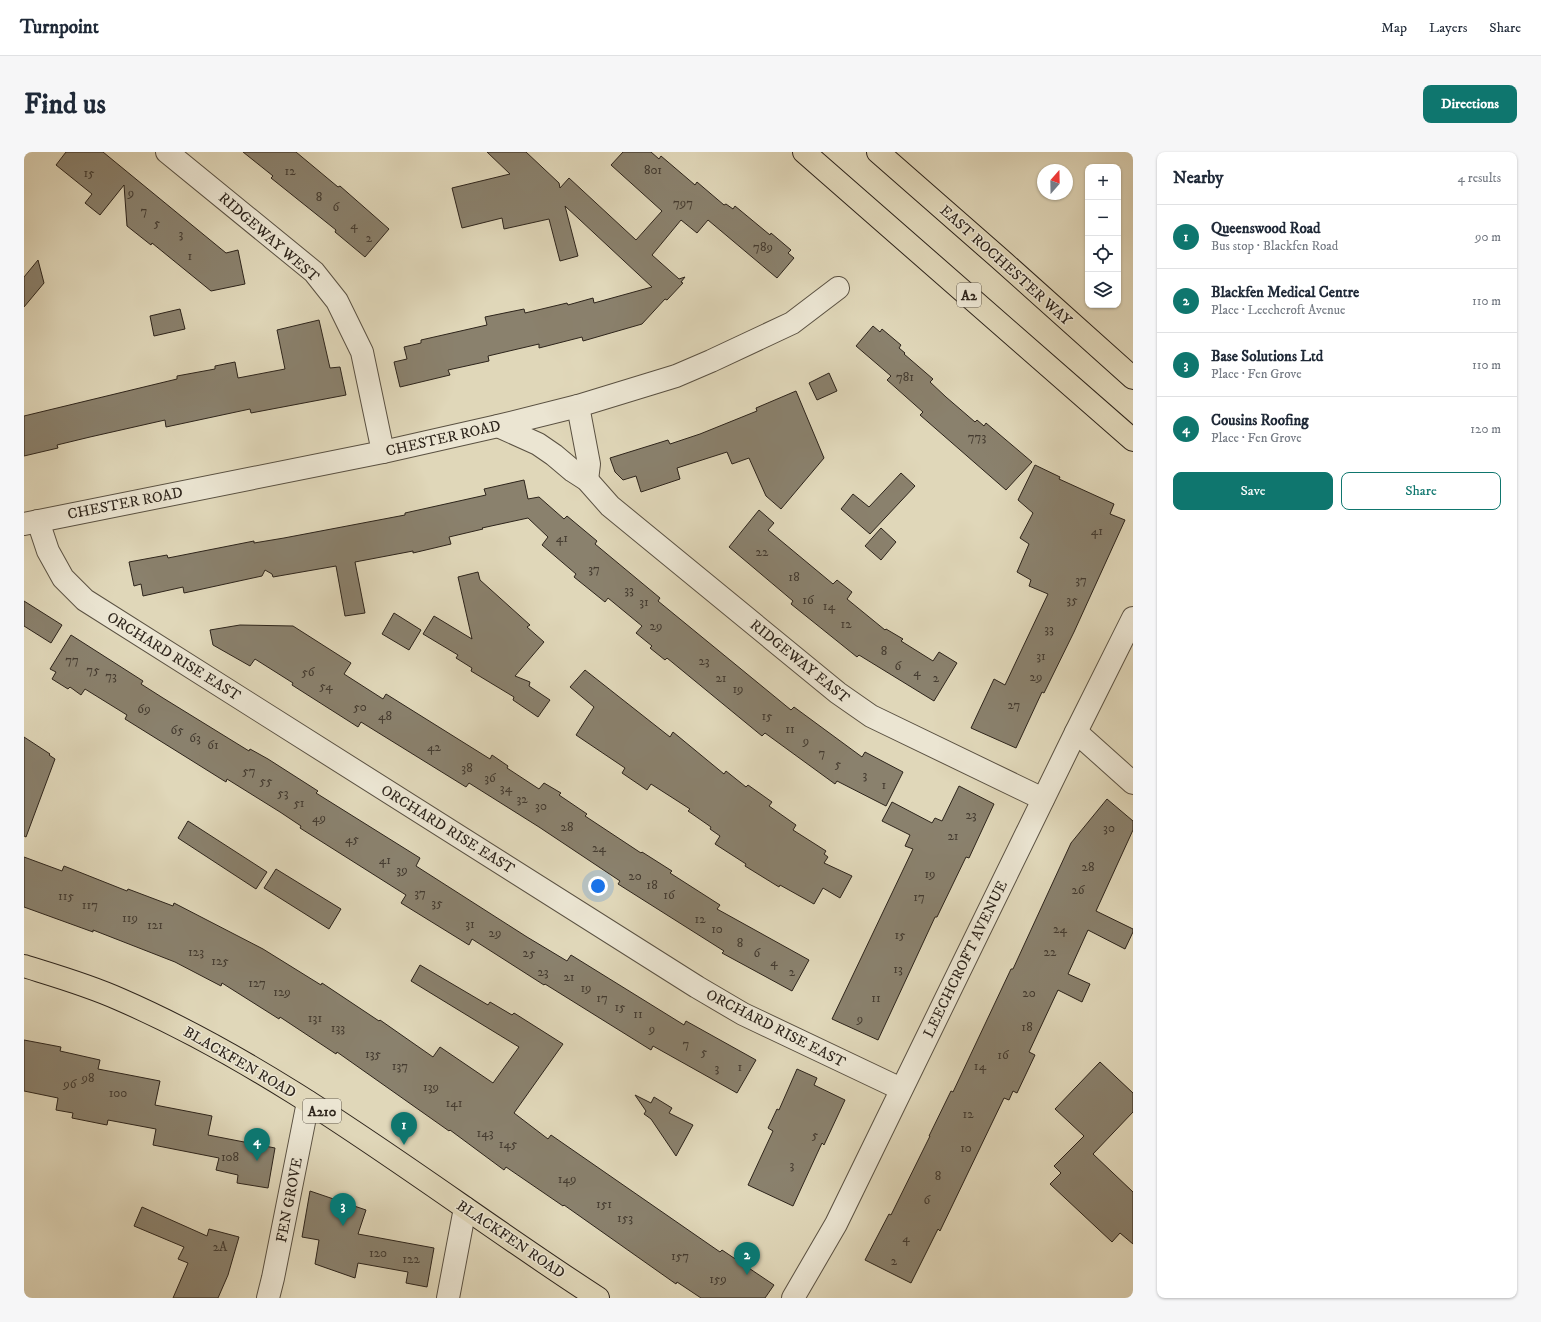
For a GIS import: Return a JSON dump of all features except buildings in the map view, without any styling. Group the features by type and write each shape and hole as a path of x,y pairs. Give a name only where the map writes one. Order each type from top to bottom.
{"main road":[{"name":"A2","path":"804,152 1133,440"},
{"name":"EAST ROCHESTER WAY","path":"878,152 1133,378"},
{"name":"BLACKFEN ROAD","path":"24,966 81,984 111,996 172,1024 230,1054 308,1102 598,1298"}],"street":[{"name":"RIDGEWAY WEST","path":"167,152 314,272 337,301 362,352 383,452"},
{"name":"CHESTER ROAD","path":"31,522 383,452 578,406 676,376 712,361 792,323 838,288"},
{"path":"578,406 589,464 587,480"},
{"name":"RIDGEWAY EAST","path":"498,426 538,444 587,480 610,506 838,694 871,716 1043,799"},
{"name":"ORCHARD RISE EAST","path":"31,522 63,578 85,600 697,987 744,1014 901,1089"},
{"name":"LEECHCROFT AVENUE","path":"793,1298 836,1224 1133,618"},
{"path":"1076,732 1133,783"},
{"name":"FEN GROVE","path":"268,1298 308,1102"},
{"path":"448,1298 465,1208"}],"place":[{"name":"Queenswood Road","path":"404,1145"},
{"name":"Cousins Roofing","path":"257,1161"},
{"name":"Base Solutions Ltd","path":"343,1226"},
{"name":"Blackfen Medical Centre","path":"747,1275"}]}
